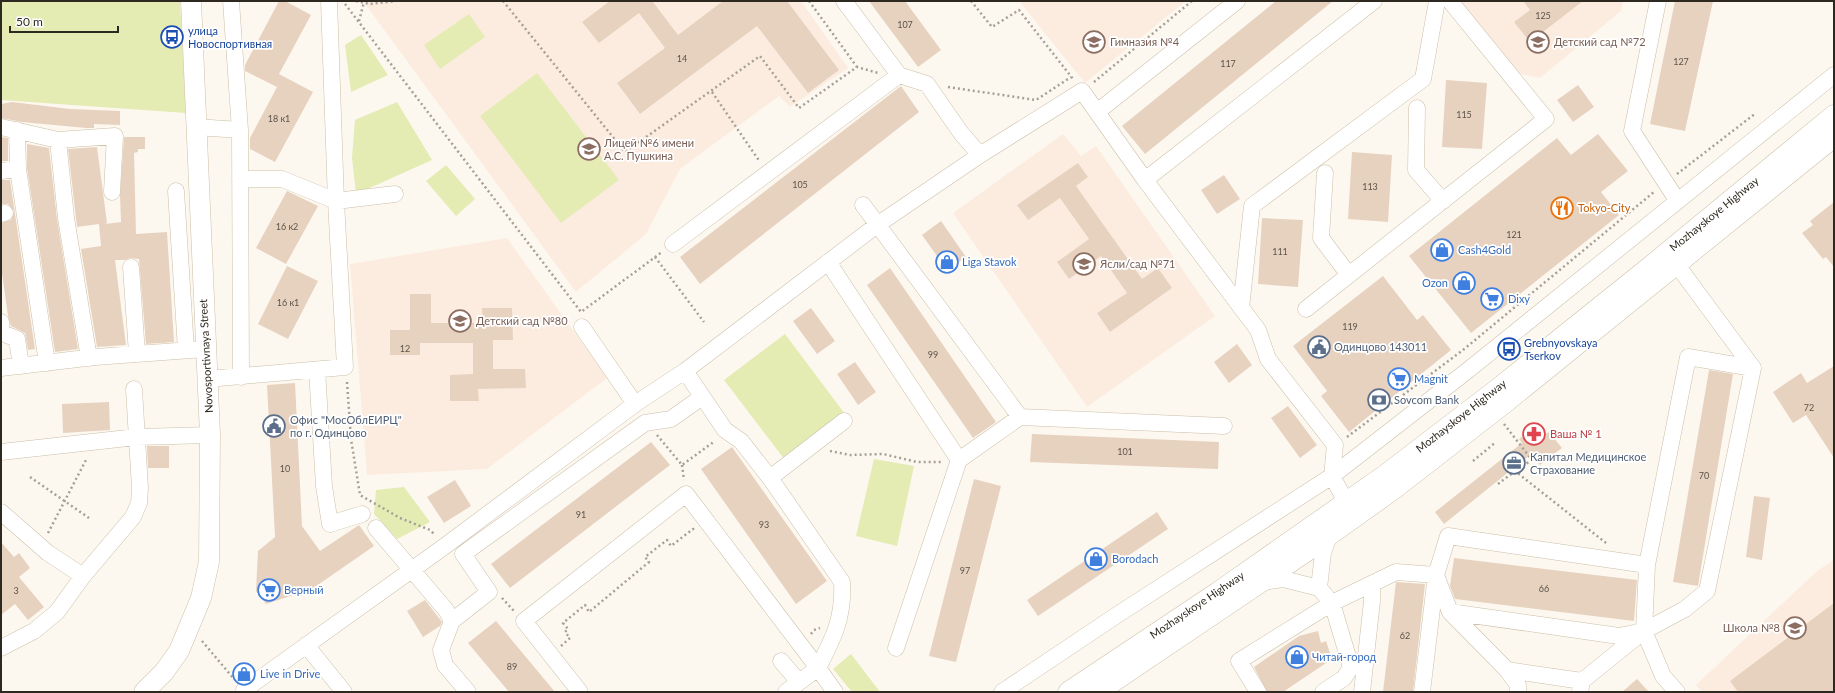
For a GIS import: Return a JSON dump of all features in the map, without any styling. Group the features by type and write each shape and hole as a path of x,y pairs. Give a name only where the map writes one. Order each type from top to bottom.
{"main road":[{"name":"Novosportivnaya Street","path":"144,692 164,672 179,651 201,598 209,562 210,435 207,379 196,350 196,127 191,1"},
{"name":"Mozhayskoye Highway","path":"1068,692 1218,592 1384,475 1525,367 1834,115"},
{"name":"Mozhayskoye Highway","path":"1098,692 1329,536 1394,489 1506,402 1834,137"}],"street":[{"path":"231,1 240,130 241,377"},
{"path":"207,379 345,367 336,201 329,1"},
{"path":"844,1 897,77 927,84 980,156"},
{"path":"1097,112 1237,1"},
{"path":"1145,180 1374,1"},
{"path":"1242,308 1252,206 1423,79 1437,1"},
{"path":"1306,309 1546,119 1450,1"},
{"path":"1658,1 1632,131 1677,200"},
{"path":"1002,692 1123,611 1332,476 1467,370 1677,200 1834,76"},
{"path":"672,244 897,77"},
{"path":"245,691 306,645 445,546 636,404 685,371 877,225 980,156 1082,91 1145,180 1258,330 1268,359 1335,445 1332,476 1346,502"},
{"path":"1417,108 1416,170 1443,201"},
{"path":"1,127 58,140 115,136 112,192"},
{"path":"196,127 240,130"},
{"path":"17,130 18,168 47,363"},
{"path":"58,140 66,218 89,358"},
{"path":"1,171 18,168"},
{"path":"1325,173 1321,238 1350,275"},
{"path":"240,179 282,179 336,201 395,194"},
{"path":"1,368 89,358 196,350 176,191"},
{"path":"863,205 1020,417"},
{"path":"828,262 958,461"},
{"path":"1507,670 1581,686 1644,631 1686,609 1707,591 1753,368 1677,265"},
{"path":"131,268 137,354"},
{"path":"1,322 2,333 17,339 21,366"},
{"path":"582,327 636,404"},
{"path":"1677,692 1663,676 1644,631 1647,565 1688,358 1753,368"},
{"path":"317,370 324,486 330,524 362,514"},
{"path":"685,371 725,430 741,441 770,478 842,582 843,601 840,620 835,636 818,668 786,692"},
{"path":"1,648 34,631 57,612 83,576 133,516 138,503 140,488 134,389"},
{"path":"468,692 445,665 441,650 452,621 489,592 463,554 645,423 671,419 702,397"},
{"path":"896,648 958,461 1020,417 1224,426"},
{"path":"770,478 844,421"},
{"path":"1,452 137,437 210,435"},
{"path":"580,692 524,621 686,494 835,692"},
{"path":"1,512 40,547 83,576"},
{"path":"376,528 446,610 452,621"},
{"path":"1320,588 1323,553 1329,536"},
{"path":"1422,692 1436,575 1448,536 1647,565"},
{"path":"1258,692 1239,661 1332,603 1396,572 1436,575"},
{"path":"1436,575 1450,612 1507,670 1518,686 1518,692"},
{"path":"1261,582 1283,579 1320,588 1332,603 1351,667 1344,678 1323,692"},
{"path":"1362,692 1372,602 1372,584"},
{"path":"1450,612 1619,636 1644,631"},
{"path":"306,645 344,692"},
{"path":"781,661 799,682"}],"path":[{"path":"343,1 582,312 672,244"},
{"path":"356,1 370,4 396,1"},
{"path":"503,1 625,152 712,92 760,56 799,108 858,67"},
{"path":"809,1 858,67 897,77"},
{"path":"971,1 992,27 1019,10 1082,91 1192,1"},
{"path":"359,22 364,2"},
{"path":"927,84 1036,100 1071,77"},
{"path":"712,92 768,173"},
{"path":"1335,445 1414,387 1539,288 1666,182 1756,112"},
{"path":"656,257 704,322"},
{"path":"345,367 351,439 360,495 400,518 430,530 445,546"},
{"path":"1414,387 1417,392"},
{"path":"1498,484 1532,460 1502,422"},
{"path":"40,547 96,441"},
{"path":"1473,461 1496,442"},
{"path":"810,447 850,455 883,454 918,462 958,461"},
{"path":"1515,471 1596,534 1627,562"},
{"path":"30,477 89,518"},
{"path":"550,654 570,638 565,632 568,629 563,623 585,605 589,612 649,562 645,557 667,540 671,546 693,529 698,535"},
{"path":"809,636 814,630"},
{"path":"202,641 245,691"}],"shaded area":[{"name":"Лицей №6 имени А.С. Пушкина","path":"363,1 801,1 848,68 790,107 779,96 680,169 646,234 576,292"},
{"name":"Гимназия №4","path":"1019,1 1186,1 1085,83"},
{"name":"Детский сад №72","path":"1460,1 1623,1 1621,11 1540,78 1516,73"},
{"name":"Ясли/сад №71","path":"1063,134 1081,156 1096,146 1215,316 1087,407 953,213"},
{"name":"Детский сад №80","path":"507,238 607,378 487,469 367,475 350,264"},
{"name":"Школа №8","path":"1834,560 1834,692 1702,692 1696,685 1817,571"}],"green space":[{"path":"1,1 180,1 186,113 1,100"},
{"path":"469,14 485,37 440,69 424,45"},
{"path":"361,35 388,75 351,92 345,45"},
{"path":"537,73 619,180 561,223 480,116"},
{"path":"397,102 432,160 356,194 352,158 355,120"},
{"path":"446,165 475,199 456,216 426,181"},
{"path":"785,334 845,414 785,460 724,380"},
{"path":"874,459 914,466 897,546 856,536"},
{"path":"404,487 430,522 397,539 374,514 376,490"},
{"path":"851,654 880,692 852,692 833,669"}],"building":[{"path":"279,1 285,1 311,15 279,74 313,92 275,162 250,149 250,138 277,87 245,71 245,65"},
{"path":"610,1 655,1 653,2 678,35 723,1 787,1 839,70 808,93 757,26 640,114 617,83 665,48 639,13 599,43 582,22"},
{"path":"869,1 905,1 941,50 918,67"},
{"path":"1276,1 1333,1 1145,154 1122,126"},
{"path":"1523,1 1583,1 1530,42 1514,22 1530,10"},
{"path":"1675,1 1713,1 1685,131 1650,124"},
{"path":"1446,80 1487,83 1482,149 1442,147"},
{"path":"1578,85 1594,107 1573,122 1557,100"},
{"path":"901,86 919,112 700,284 680,257"},
{"path":"12,102 70,109 120,111 120,125 94,124 94,128 86,128 22,122 1,118 1,104"},
{"path":"1598,134 1628,171 1601,192 1619,215 1471,333 1409,256 1557,138 1571,155"},
{"path":"1,137 8,138 8,161 1,161"},
{"path":"124,137 145,137 145,149 138,149 138,152 134,153 136,234 167,232 174,342 146,344 139,259 130,258 125,260 115,260 126,345 97,347 81,249 101,246 99,224 77,227 68,149 97,147 107,223 105,224 121,222 120,196"},
{"path":"27,144 49,148 57,219 78,349 55,352 27,168"},
{"path":"1352,152 1392,155 1388,222 1348,219"},
{"path":"1078,163 1088,177 1076,186 1142,279 1158,268 1172,288 1110,332 1097,313 1127,293 1101,256 1069,279 1057,262 1089,239 1060,198 1028,220 1017,205"},
{"path":"1224,175 1240,199 1217,214 1201,190"},
{"path":"1,180 10,180 35,349 28,350 25,333 11,326 8,316 1,266 1,223 11,220 14,211 8,204 1,204"},
{"path":"287,191 318,206 286,264 256,248"},
{"path":"1834,202 1834,267 1826,257 1823,259 1802,233 1813,225 1810,221"},
{"path":"1262,218 1303,220 1298,287 1258,284"},
{"path":"941,221 966,257 947,270 922,235"},
{"path":"287,266 318,281 288,339 258,324"},
{"path":"890,268 996,422 973,438 867,285"},
{"path":"1383,276 1417,320 1423,315 1451,350 1349,432 1321,396 1327,391 1293,346"},
{"name":"Детский сад №80","path":"410,294 431,294 431,323 483,323 482,308 512,308 513,340 493,340 493,369 525,369 526,388 478,389 479,401 450,401 450,375 473,374 473,343 420,343 420,355 390,355 390,330 410,330"},
{"path":"811,308 835,341 817,354 793,321"},
{"path":"1237,344 1252,365 1229,383 1214,362"},
{"path":"855,362 876,392 858,405 837,374"},
{"path":"1834,366 1834,458 1806,415 1793,423 1773,392 1801,373 1807,383"},
{"path":"1709,370 1733,374 1698,586 1673,582"},
{"path":"295,383 302,526 320,551 359,525 374,546 312,589 266,604 256,591 258,551 275,537 267,385"},
{"path":"109,402 110,430 63,433 62,404"},
{"path":"1288,406 1317,445 1300,458 1271,418"},
{"path":"1536,425 1544,435 1549,432 1562,448 1540,465 1531,454 1444,524 1435,512 1522,443 1519,439"},
{"path":"1032,434 1219,442 1218,469 1030,462"},
{"path":"651,442 670,465 510,588 491,564"},
{"path":"147,446 169,446 169,468 148,468"},
{"path":"732,447 827,581 796,604 701,469"},
{"path":"974,479 1001,486 956,662 929,656"},
{"path":"455,480 471,506 444,523 427,497"},
{"path":"1754,496 1770,498 1762,560 1746,557"},
{"path":"1157,512 1168,529 1038,616 1027,600"},
{"path":"1,542 14,557 19,553 30,568 19,577 44,607 28,620 15,604 1,615"},
{"path":"1454,558 1637,580 1634,621 1455,599 1450,586"},
{"path":"1396,582 1425,584 1413,692 1383,692"},
{"path":"425,600 442,622 440,626 423,637 407,611"},
{"path":"1834,603 1834,692 1738,692 1730,681"},
{"path":"496,621 555,692 509,692 468,643"},
{"path":"1318,631 1321,643 1326,641 1332,659 1283,692 1267,692 1254,667 1299,636"},
{"path":"1637,679 1649,692 1622,692"}],"place":[{"name":"улица Новоспортивная","path":"172,37"},
{"name":"Гимназия №4","path":"1094,42"},
{"name":"Детский сад №72","path":"1538,42"},
{"name":"Лицей №6 имени А.С. Пушкина","path":"589,149"},
{"name":"Tokyo-City","path":"1562,208"},
{"name":"Cash4Gold","path":"1442,250"},
{"name":"Liga Stavok","path":"947,262"},
{"name":"Ясли/сад №71","path":"1084,264"},
{"name":"Ozon","path":"1464,283"},
{"name":"Dixy","path":"1492,299"},
{"name":"Детский сад №80","path":"460,321"},
{"name":"Одинцово 143011","path":"1319,347"},
{"name":"Grebnyovskaya Tserkov","path":"1509,349"},
{"name":"Magnit","path":"1399,379"},
{"name":"Sovcom Bank","path":"1379,400"},
{"name":"Офис \"МосОблЕИРЦ\" по г. Одинцово","path":"274,426"},
{"name":"Ваша № 1","path":"1534,434"},
{"name":"Капитал Медицинское Страхование","path":"1514,463"},
{"name":"Borodach","path":"1096,559"},
{"name":"Верный","path":"269,590"},
{"name":"Школа №8","path":"1795,628"},
{"name":"Читай-город","path":"1297,657"},
{"name":"Live in Drive","path":"244,674"}]}
